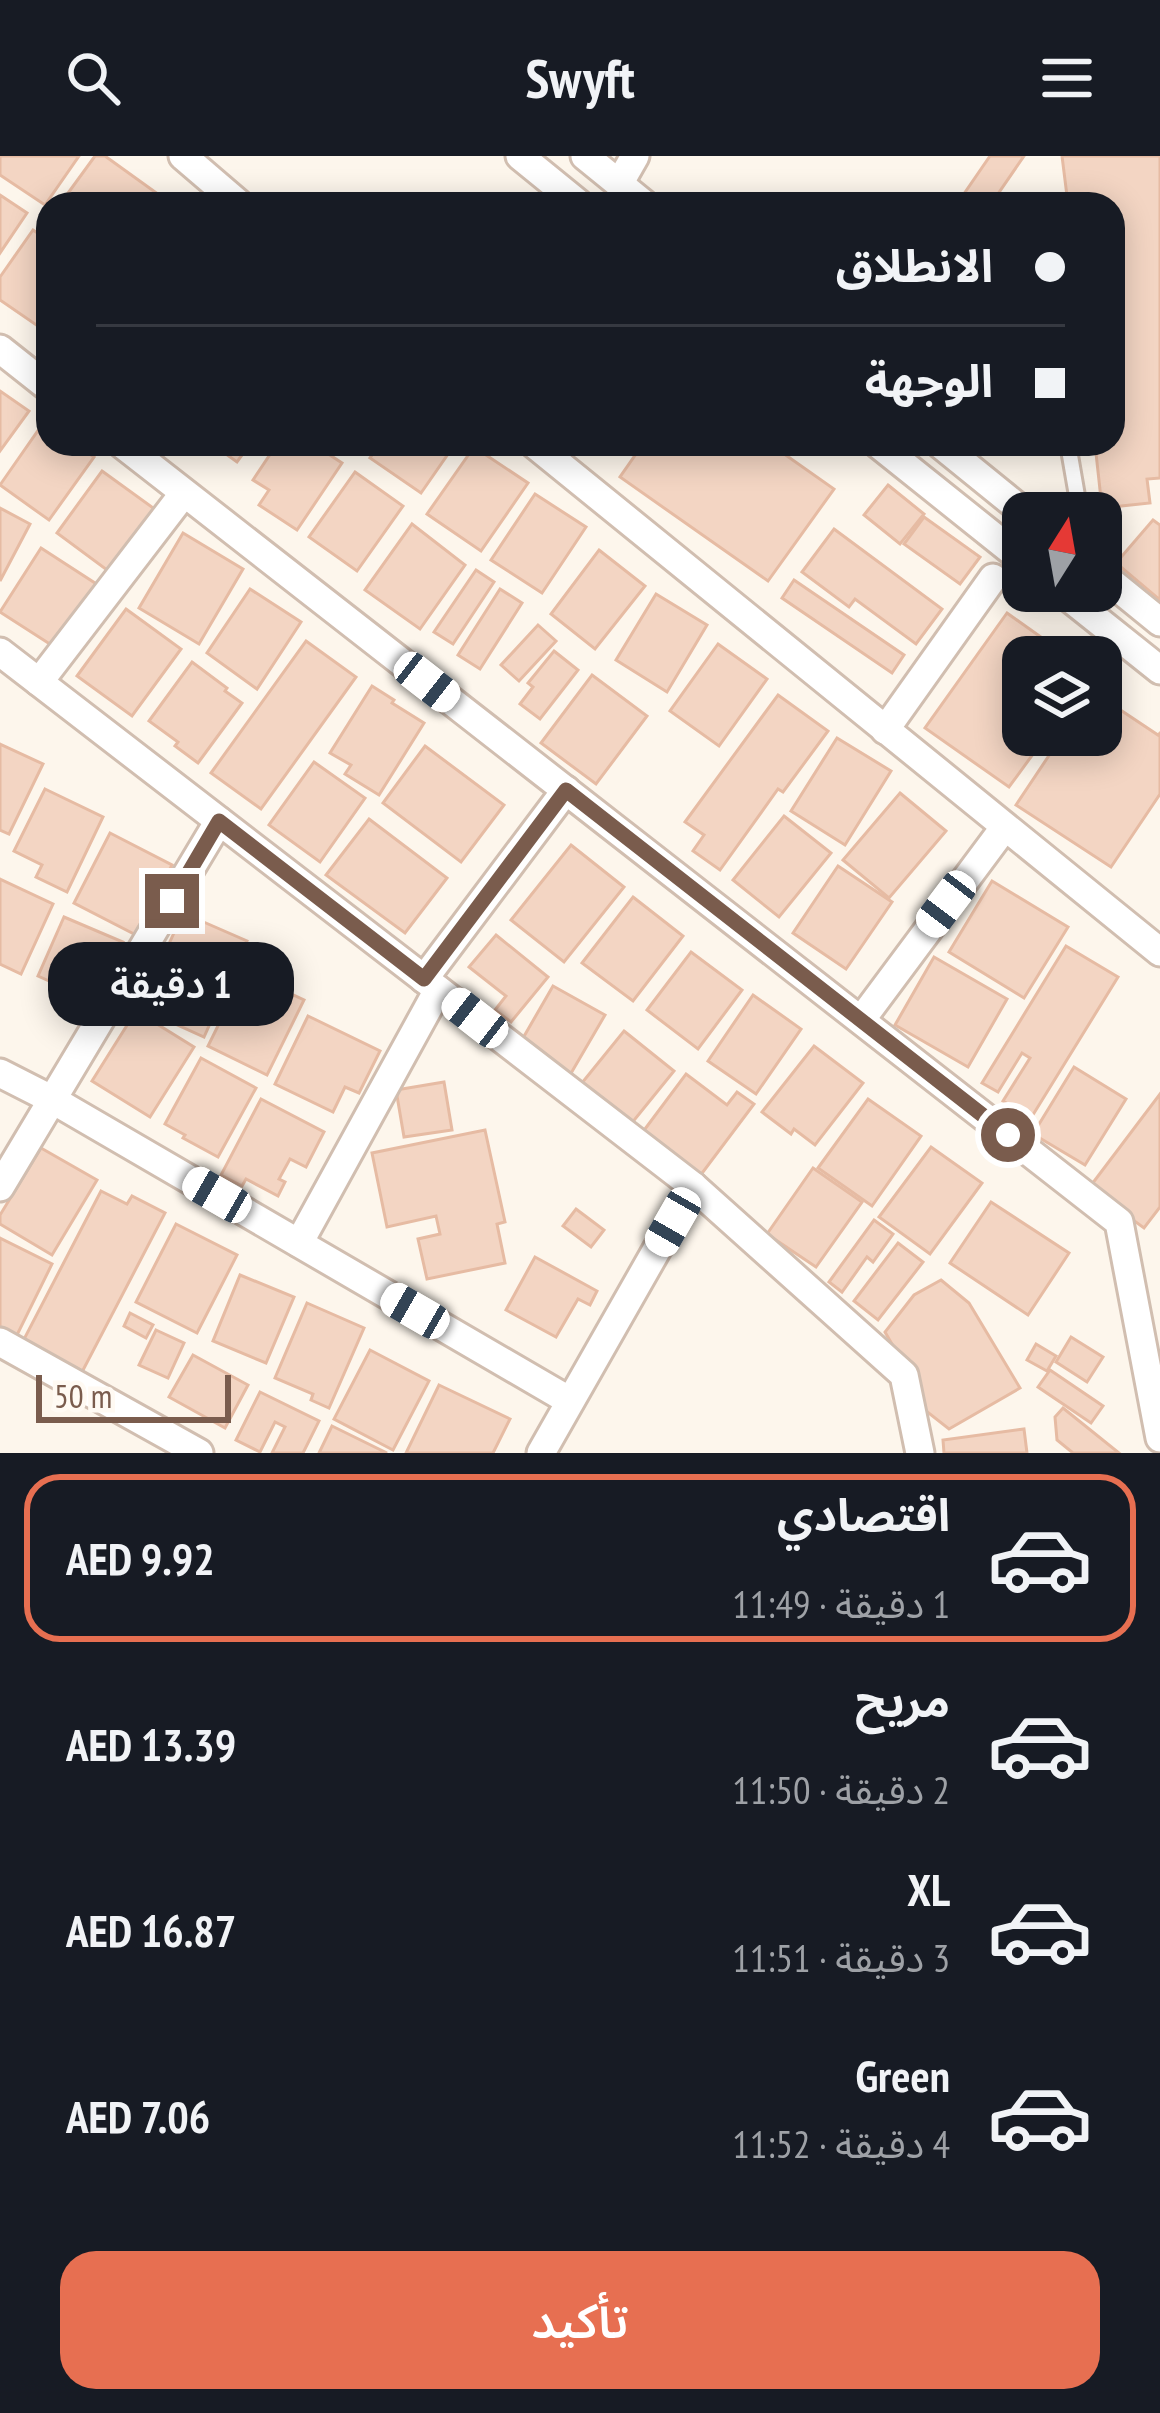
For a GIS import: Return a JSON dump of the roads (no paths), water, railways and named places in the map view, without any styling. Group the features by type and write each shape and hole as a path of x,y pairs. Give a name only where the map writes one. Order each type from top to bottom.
{"street":[{"path":"183,156 217,192"},
{"path":"520,156 565,192"},
{"path":"585,156 630,192"},
{"path":"620,184 635,156"},
{"path":"0,349 36,377"},
{"path":"137,456 1119,1222 1160,1438"},
{"path":"549,456 1160,952"},
{"path":"893,456 1002,543"},
{"path":"955,456 1002,494"},
{"path":"39,682 184,493"},
{"path":"885,730 993,578"},
{"path":"1122,591 1160,622"},
{"path":"1087,612 1160,670"},
{"path":"0,652 693,1186 904,1375 920,1453"},
{"path":"298,1243 431,984 566,790"},
{"path":"0,1187 219,821"},
{"path":"861,1020 1004,828"},
{"path":"0,1072 570,1401"},
{"path":"541,1453 693,1186"},
{"path":"0,1342 189,1450"}],"lane":[{"path":"1070,456 1076,492"}]}
